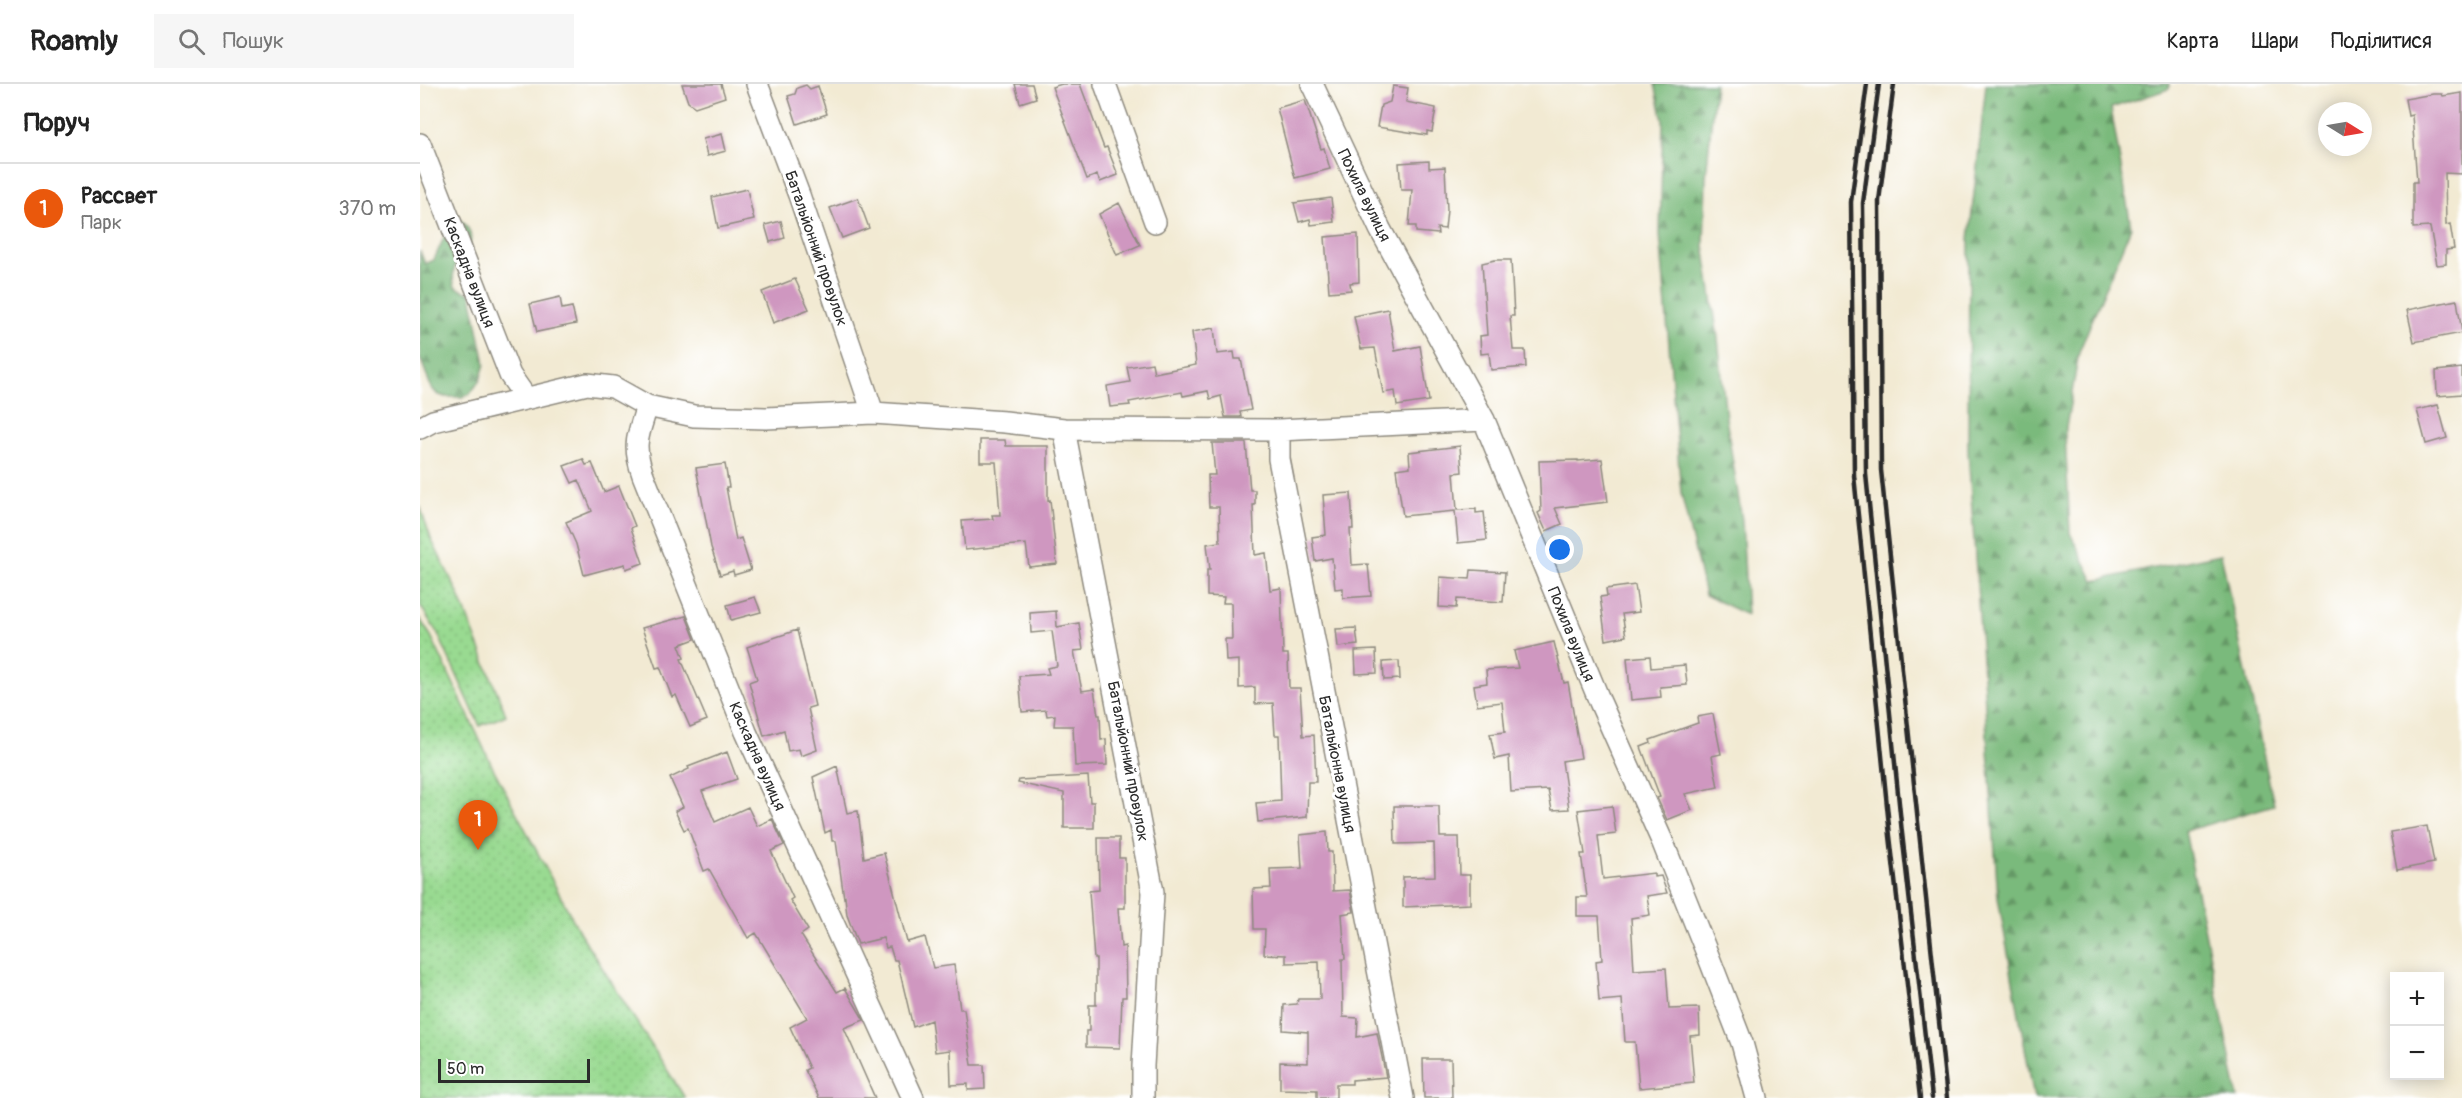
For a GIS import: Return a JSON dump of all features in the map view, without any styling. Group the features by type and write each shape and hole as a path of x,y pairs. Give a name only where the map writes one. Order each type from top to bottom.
{"street":[{"name":"Батальйонний провулок","path":"758,84 799,195 873,413"},
{"path":"1105,84 1155,222"},
{"name":"Похила вулиця","path":"1312,84 1380,229 1484,420 1600,702 1663,843 1742,1043 1757,1098"},
{"name":"Каскадна вулиця","path":"420,144 510,375 526,398"},
{"path":"420,428 433,421 587,384 614,387 647,406 694,416 766,418 873,413 1005,422 1064,429 1279,430 1484,420"},
{"name":"Каскадна вулиця","path":"647,406 638,433 636,453 643,475 746,732 913,1098"},
{"name":"Батальйонний провулок","path":"1064,429 1153,892 1143,1098"},
{"name":"Батальйонна вулиця","path":"1279,430 1279,459 1403,1098"}],"green space":[{"path":"1655,84 1715,84 1706,177 1704,245 1718,338 1726,418 1742,520 1747,615 1705,595 1681,493 1660,234 1663,120"},
{"path":"1986,84 2169,84 2169,89 2111,108 2131,227 2079,352 2065,433 2070,533 2094,581 2221,554 2274,805 2185,831 2238,1098 2034,1098 1998,898 1968,451 1969,239"},
{"path":"458,219 466,225 471,238 466,252 456,263 453,281 455,287 471,294 485,364 480,380 470,394 462,397 445,397 437,394 431,387 420,357 420,251 425,264 434,260 446,233"},
{"path":"420,506 431,539 458,593 506,715 480,726 438,634 420,605"},
{"path":"420,619 431,636 493,768 580,933 685,1098 420,1098"}],"building":[{"path":"682,84 721,84 725,97 695,107 688,102"},
{"path":"1015,84 1032,84 1036,98 1020,103"},
{"path":"1062,84 1080,84 1104,148 1107,147 1118,175 1100,182 1097,175 1087,179 1052,87"},
{"path":"806,85 810,89 818,86 827,114 797,124 788,96 795,94 797,88"},
{"path":"1393,86 1408,88 1406,102 1436,108 1432,132 1427,131 1427,135 1377,127 1381,105 1390,102"},
{"path":"2462,93 2462,174 2445,173 2446,225 2450,224 2454,249 2446,250 2446,264 2437,265 2430,227 2413,228 2413,182 2417,182 2412,115 2408,116 2405,99 2433,94 2443,96"},
{"path":"1305,100 1330,169 1295,178 1277,108"},
{"path":"722,134 726,151 707,156 703,139"},
{"path":"1429,161 1429,168 1445,167 1447,210 1445,229 1437,228 1438,234 1416,232 1416,226 1409,226 1412,190 1401,190 1399,163"},
{"path":"747,189 754,220 718,228 712,197"},
{"path":"858,198 869,228 842,238 830,208"},
{"path":"1331,198 1334,222 1311,225 1310,219 1299,222 1294,203"},
{"path":"1119,203 1140,245 1117,255 1099,214"},
{"path":"781,221 785,238 770,242 765,225"},
{"path":"1358,234 1359,282 1350,283 1351,290 1329,292 1325,237"},
{"path":"1511,260 1514,316 1510,316 1513,350 1525,350 1526,367 1491,370 1489,353 1481,354 1480,336 1487,335 1482,263"},
{"path":"795,279 809,309 773,323 762,292"},
{"path":"560,297 562,309 572,307 576,324 537,332 530,304"},
{"path":"2457,300 2462,333 2414,342 2407,310"},
{"path":"1388,309 1395,351 1420,346 1429,401 1397,406 1395,391 1383,393 1375,348 1361,349 1354,316"},
{"path":"1214,328 1217,354 1234,352 1235,359 1241,359 1251,410 1240,412 1241,417 1225,417 1221,396 1210,399 1208,391 1183,396 1182,392 1129,402 1130,405 1110,407 1107,386 1130,382 1127,367 1152,363 1154,373 1196,365 1192,332"},
{"path":"2462,368 2462,394 2437,396 2436,371"},
{"path":"2438,405 2447,438 2426,444 2417,410"},
{"path":"980,440 1005,440 1006,446 1048,446 1048,501 1050,500 1057,564 1029,567 1026,544 965,550 962,521 993,519 992,515 1000,515 996,462 980,462"},
{"path":"1212,443 1246,443 1250,490 1255,490 1255,505 1253,505 1255,555 1266,553 1270,590 1281,588 1283,654 1288,654 1289,688 1300,688 1303,736 1314,735 1316,782 1308,782 1307,817 1258,822 1256,803 1281,801 1279,735 1275,735 1273,703 1255,704 1255,687 1239,688 1239,660 1226,661 1225,639 1232,639 1231,603 1223,603 1224,597 1207,596 1207,570 1210,570 1207,544 1220,542 1219,507 1209,507 1208,475 1215,475"},
{"path":"1460,446 1462,472 1454,473 1457,510 1476,509 1476,513 1484,512 1487,540 1458,543 1455,511 1403,516 1396,469 1410,467 1409,452"},
{"path":"583,459 586,465 592,463 604,492 619,486 635,526 631,528 643,563 626,569 625,564 584,575 576,544 566,522 592,511 579,480 572,483 564,466"},
{"path":"1602,459 1608,502 1555,508 1562,524 1546,531 1538,513 1541,511 1539,461"},
{"path":"725,464 729,487 726,487 736,540 741,538 751,570 734,575 733,571 720,575 711,547 696,468"},
{"path":"1351,493 1352,565 1368,564 1371,596 1343,598 1343,588 1335,589 1332,558 1315,561 1312,537 1326,535 1323,495"},
{"path":"1471,570 1505,572 1503,602 1457,599 1456,608 1439,607 1440,577 1470,579"},
{"path":"1635,585 1639,612 1622,614 1626,636 1606,640 1600,597 1607,596 1606,589"},
{"path":"755,597 761,612 731,620 727,605"},
{"path":"1056,611 1057,627 1079,623 1083,650 1074,651 1082,691 1094,689 1098,715 1100,715 1101,740 1106,739 1107,765 1075,766 1073,726 1054,726 1055,715 1047,716 1046,710 1022,712 1019,676 1049,674 1047,668 1057,666 1052,631 1031,633 1030,613"},
{"path":"686,616 695,639 679,645 684,658 681,659 707,720 690,727 676,695 672,697 660,667 656,668 642,628"},
{"path":"1356,628 1358,645 1338,647 1336,629"},
{"path":"797,630 815,706 808,708 817,750 801,756 799,749 788,751 784,730 764,736 749,682 757,679 747,647"},
{"path":"1554,642 1564,683 1568,682 1581,758 1562,761 1569,809 1552,810 1548,790 1511,792 1509,756 1495,759 1490,734 1505,732 1502,702 1477,705 1474,685 1487,683 1486,670 1518,668 1514,651"},
{"path":"1376,650 1377,673 1356,674 1355,651"},
{"path":"1650,656 1651,668 1685,665 1687,685 1660,687 1661,697 1631,700 1627,658"},
{"path":"1399,661 1400,679 1384,680 1383,662"},
{"path":"1713,714 1721,754 1712,756 1718,787 1685,794 1692,810 1667,820 1657,798 1660,797 1641,747 1651,743 1650,740 1698,723 1697,717"},
{"path":"727,752 737,779 702,791 715,822 748,807 757,826 772,819 784,845 771,851 793,898 790,900 808,930 801,935 837,992 845,988 864,1020 844,1028 875,1098 819,1098 805,1070 809,1068 790,1027 807,1018 756,933 748,938 709,869 704,871 688,828 684,830 675,811 683,807 670,778 689,769 688,767"},
{"path":"837,766 847,813 858,811 864,858 884,853 907,942 925,937 933,968 954,965 960,1009 964,1009 972,1065 984,1065 985,1089 968,1090 968,1084 951,1085 950,1050 935,1052 931,1020 913,1027 897,960 894,960 890,947 886,948 883,938 858,944 847,915 836,841 832,841 831,830 825,833 813,777"},
{"path":"1088,776 1090,802 1094,802 1094,828 1064,828 1064,793 1018,783 1019,780"},
{"path":"1394,806 1439,806 1440,837 1459,837 1460,875 1470,875 1470,904 1403,907 1403,877 1435,876 1434,843 1395,844"},
{"path":"1612,806 1616,834 1598,836 1603,879 1654,873 1654,877 1661,876 1667,893 1647,896 1650,915 1631,918 1634,970 1666,968 1669,1009 1699,1008 1700,1035 1690,1036 1694,1083 1639,1088 1635,1042 1625,1042 1622,999 1599,1001 1596,961 1602,960 1599,916 1577,916 1577,897 1587,897 1581,854 1585,854 1578,810"},
{"path":"2427,826 2434,863 2397,870 2390,832"},
{"path":"1327,832 1328,852 1332,852 1333,891 1350,890 1354,912 1342,914 1345,959 1342,959 1343,1017 1358,1018 1357,1037 1377,1033 1386,1077 1352,1080 1352,1084 1336,1084 1336,1098 1317,1098 1317,1090 1280,1089 1280,1062 1308,1063 1308,1032 1283,1030 1284,1005 1297,1004 1298,999 1320,999 1319,962 1286,963 1286,955 1264,954 1265,929 1254,929 1253,889 1271,888 1270,869 1302,868 1300,835"},
{"path":"1098,838 1119,838 1119,858 1125,858 1125,908 1118,908 1121,947 1125,946 1126,997 1122,997 1120,1048 1086,1047 1086,1031 1089,1031 1089,1005 1096,1005 1096,959 1094,959 1089,891 1099,890"},
{"path":"1423,1059 1451,1059 1452,1098 1424,1098"}],"railway":[{"path":"1867,84 1851,202 1854,475 1890,836 1920,1098"},
{"path":"1879,84 1863,203 1866,474 1902,833 1932,1098"},
{"path":"1894,84 1879,201 1881,470 1947,1098"}],"place":[{"name":"Рассвет","path":"478,850"}]}
